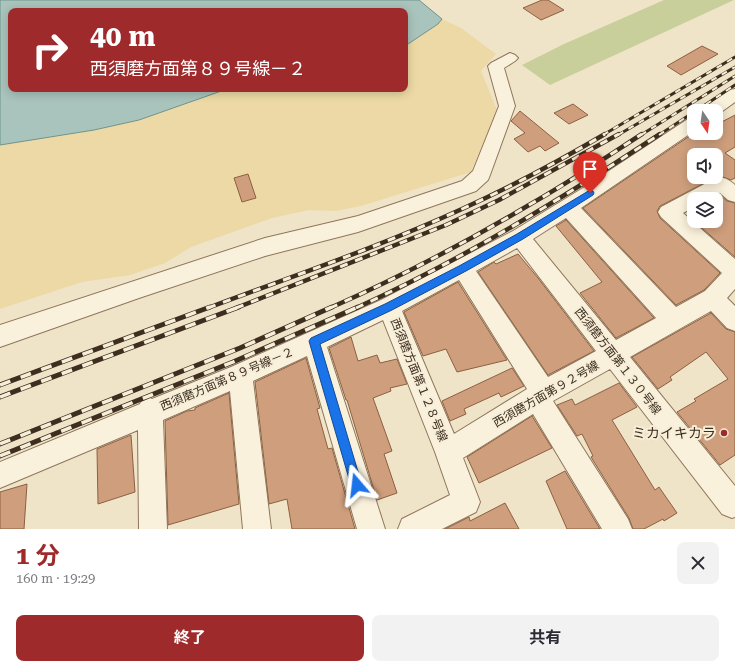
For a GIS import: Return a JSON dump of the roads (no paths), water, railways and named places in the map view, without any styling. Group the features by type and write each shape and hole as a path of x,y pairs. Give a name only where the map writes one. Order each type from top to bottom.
{"street":[{"path":"0,336 168,278 265,247 358,224 468,186 481,175 507,106 496,66 510,58"},
{"path":"722,104 735,95"},
{"name":"西須磨方面第８９号線－２","path":"0,475 150,411 240,375 389,307 463,269 520,237 687,128"},
{"path":"735,195 721,184 668,212 735,273"},
{"path":"568,207 674,321"},
{"name":"西須磨方面第１３０号線","path":"520,237 732,504"},
{"path":"463,269 618,529"},
{"name":"西須磨方面第９２号線","path":"448,452 540,396 713,298 735,273"},
{"path":"713,298 735,321"},
{"name":"西須磨方面第１２８号線","path":"389,307 448,452"},
{"path":"314,341 371,529"},
{"path":"240,375 257,529"},
{"path":"150,411 153,529"},
{"path":"424,526 466,502 448,452"}],"water":[{"path":"0,0 419,0 442,19 438,24 408,44 408,8 8,8 8,92 218,92 139,120 94,130 0,145"}],"railway":[{"path":"603,135 735,57"},
{"path":"618,135 735,67"},
{"path":"641,135 735,76"},
{"path":"706,104 735,85"},
{"path":"659,135 687,117"},
{"path":"208,308 336,261 431,223 517,183 605,134"},
{"path":"236,308 446,225 499,200 619,134"},
{"path":"330,308 431,260 480,233 558,188 642,134"},
{"path":"356,308 435,270 473,249 549,205 660,134"},
{"path":"0,385 210,307"},
{"path":"0,397 239,307"},
{"path":"0,444 240,348 332,307"},
{"path":"0,456 233,362 358,307"}],"place":[{"name":"ミカイキカラ","path":"724,433"}]}
